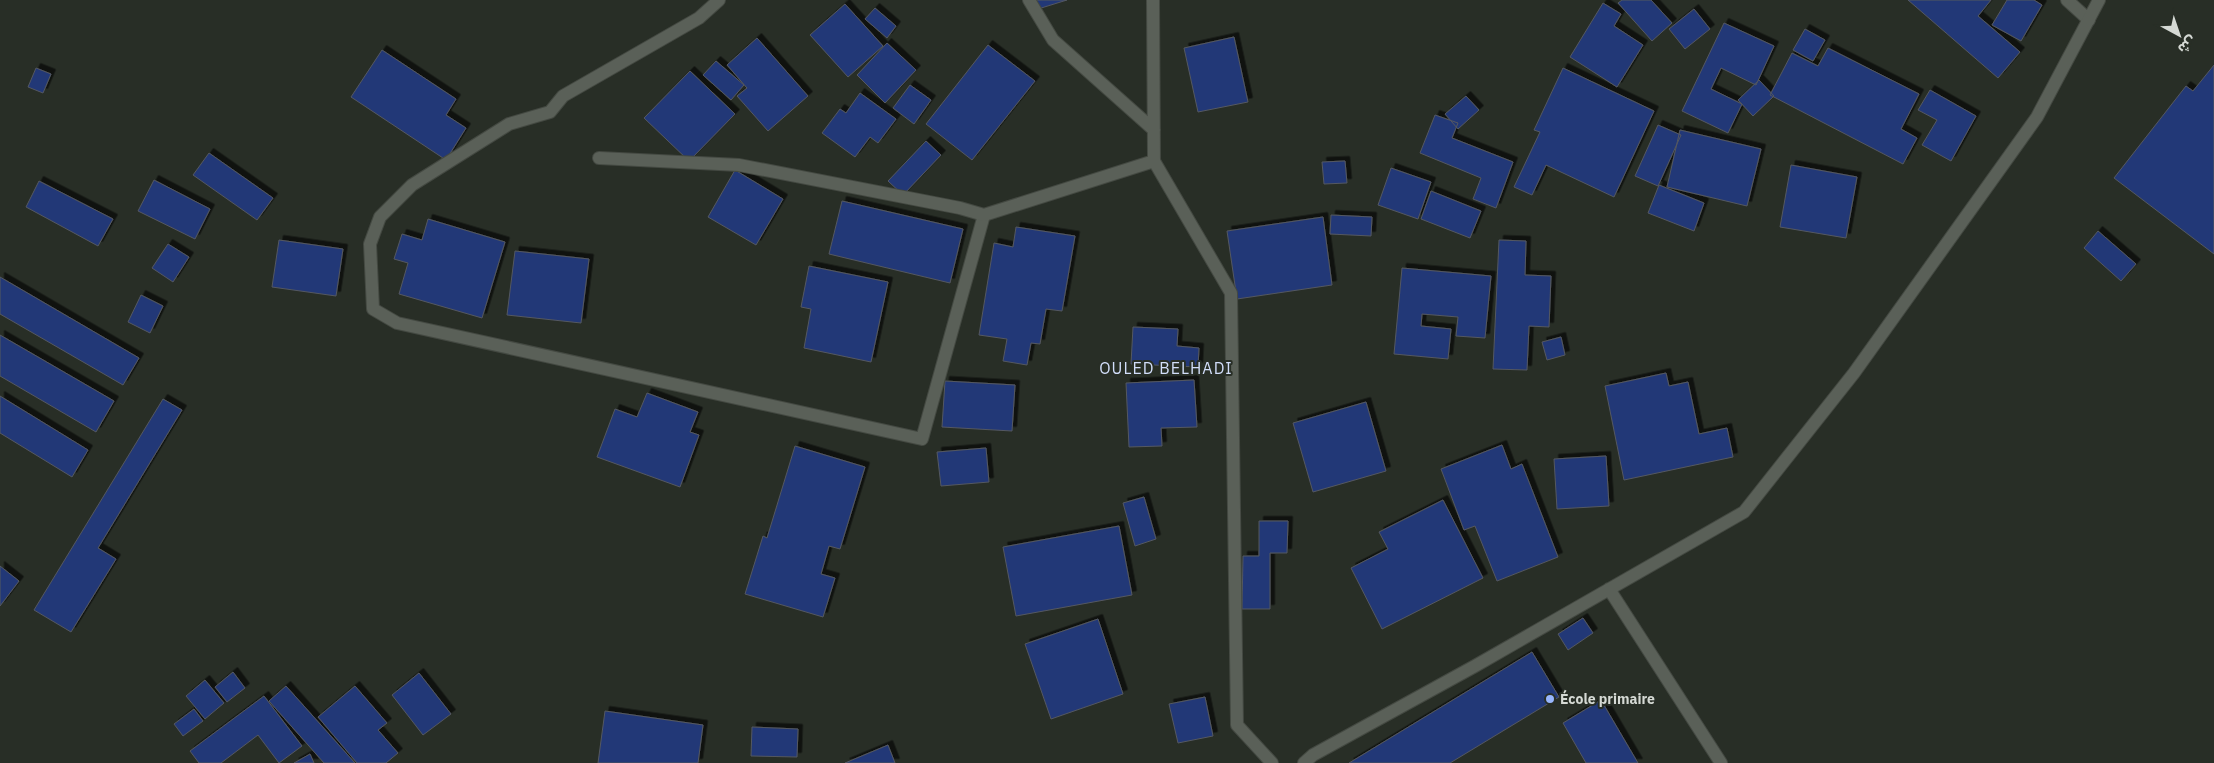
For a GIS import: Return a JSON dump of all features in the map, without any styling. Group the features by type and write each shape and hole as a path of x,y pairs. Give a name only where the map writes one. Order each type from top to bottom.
{"street":[{"path":"719,0 698,18 563,96 550,112 509,124 412,185 380,216 370,244 373,308 397,323 922,439 984,215"},
{"path":"1029,0 1052,40 1154,130"},
{"path":"1153,0 1154,162 1231,293 1237,726 1272,763"},
{"path":"2067,0 2088,20"},
{"path":"1304,763 1313,755 1744,512 1854,373 2037,117 2099,0"},
{"path":"599,158 739,164 960,208 984,215 1154,162"},
{"path":"1609,589 1721,763"}],"building":[{"path":"1035,0 1067,0 1038,9"},
{"path":"1622,0 1651,0 1672,23 1652,41 1618,3"},
{"path":"1908,0 1991,0 1978,16 2020,52 1998,78"},
{"path":"2007,0 2034,0 2042,5 2021,41 1992,25"},
{"path":"1603,3 1621,14 1614,26 1643,45 1617,87 1570,57"},
{"path":"845,4 883,46 848,77 810,35"},
{"path":"875,8 896,26 887,38 865,19"},
{"path":"1694,9 1710,29 1685,49 1669,29"},
{"path":"1724,23 1774,46 1756,85 1721,68 1711,89 1742,104 1728,133 1682,111"},
{"path":"1805,29 1825,40 1813,61 1793,50"},
{"path":"1234,37 1248,102 1198,112 1184,48"},
{"path":"757,38 808,96 768,131 737,96 747,88 727,65"},
{"path":"887,43 916,70 885,103 857,75"},
{"path":"988,45 1035,81 972,160 926,124"},
{"path":"1828,48 1919,94 1901,129 1917,138 1903,164 1770,95 1792,53 1818,66"},
{"path":"382,50 456,99 446,115 466,128 446,160 351,97"},
{"path":"716,61 744,85 731,100 703,75"},
{"path":"2214,65 2214,254 2114,178 2186,86 2193,91"},
{"path":"36,68 51,74 43,93 28,87"},
{"path":"1563,68 1654,111 1614,197 1546,165 1532,195 1514,187 1540,132 1534,130"},
{"path":"690,71 735,114 689,161 644,118"},
{"path":"1759,80 1774,96 1753,116 1738,100"},
{"path":"910,85 931,100 914,124 893,108"},
{"path":"1930,90 1976,116 1951,161 1922,145 1937,120 1918,110"},
{"path":"860,93 896,119 878,143 870,137 855,157 822,133 840,109 846,113"},
{"path":"1466,96 1479,110 1458,129 1445,114"},
{"path":"1435,115 1458,123 1452,138 1513,162 1496,208 1473,199 1481,178 1420,153"},
{"path":"1658,125 1681,135 1658,186 1635,176"},
{"path":"1680,130 1761,149 1747,206 1667,187"},
{"path":"926,141 941,155 903,195 888,181"},
{"path":"209,153 273,198 257,220 193,175"},
{"path":"1345,161 1347,183 1324,184 1322,162"},
{"path":"1791,165 1857,177 1846,238 1780,227"},
{"path":"1391,168 1431,182 1418,219 1378,205"},
{"path":"735,170 783,199 756,245 708,217"},
{"path":"154,180 210,209 195,239 138,211"},
{"path":"39,181 113,219 98,246 26,207"},
{"path":"1659,185 1704,203 1694,231 1648,213"},
{"path":"1431,191 1481,211 1470,238 1421,219"},
{"path":"842,201 963,229 950,283 829,254"},
{"path":"1331,215 1372,217 1371,236 1330,234"},
{"path":"1323,217 1332,285 1237,299 1227,231"},
{"path":"428,219 505,242 482,318 399,294 408,263 394,259 402,234 422,240"},
{"path":"1016,227 1075,236 1062,311 1046,309 1040,344 1031,343 1027,365 1003,361 1007,339 979,335 994,243 1013,247"},
{"path":"2098,231 2136,264 2121,281 2084,248"},
{"path":"279,240 343,249 336,296 272,287"},
{"path":"1499,240 1526,241 1525,275 1551,276 1549,327 1529,326 1527,370 1493,369"},
{"path":"168,244 189,257 173,282 152,268"},
{"path":"515,251 589,259 581,323 507,315"},
{"path":"809,266 888,282 871,362 804,348 811,309 801,307"},
{"path":"1402,268 1491,276 1485,338 1456,336 1458,317 1422,314 1421,326 1451,329 1448,359 1394,354"},
{"path":"0,277 139,358 123,385 0,314"},
{"path":"141,295 163,306 150,333 128,322"},
{"path":"1133,327 1178,329 1177,346 1199,348 1198,367 1131,364"},
{"path":"0,335 114,401 96,432 0,376"},
{"path":"1561,337 1565,355 1547,360 1542,342"},
{"path":"1666,373 1669,386 1688,382 1699,434 1727,428 1733,457 1624,480 1605,386"},
{"path":"1194,380 1197,427 1161,428 1162,446 1129,447 1126,383"},
{"path":"945,381 1015,385 1012,431 942,427"},
{"path":"647,393 698,412 690,432 699,435 680,487 597,457 615,409 637,417"},
{"path":"0,396 88,450 72,477 0,433"},
{"path":"163,399 182,410 98,548 116,559 71,632 34,610"},
{"path":"1366,402 1386,471 1313,492 1293,423"},
{"path":"1502,445 1511,469 1522,464 1558,557 1497,581 1475,526 1464,530 1441,469"},
{"path":"795,446 865,467 840,549 829,546 821,574 835,578 823,617 745,594 763,536 767,538"},
{"path":"986,448 989,482 941,486 937,452"},
{"path":"1606,456 1609,506 1557,509 1554,459"},
{"path":"1144,497 1156,539 1135,546 1123,503"},
{"path":"1443,500 1483,578 1382,629 1351,568 1388,549 1379,532"},
{"path":"1259,521 1288,521 1287,553 1270,553 1270,609 1242,609 1243,556 1259,556"},
{"path":"1119,526 1132,595 1016,616 1003,547"},
{"path":"0,566 19,581 0,606"},
{"path":"1583,618 1593,633 1568,650 1558,634"},
{"path":"1098,619 1123,694 1051,719 1025,644"},
{"path":"1532,652 1559,697 1450,763 1349,763"},
{"path":"233,672 245,688 227,702 215,687"},
{"path":"419,673 451,714 423,735 392,695"},
{"path":"205,680 224,703 205,719 186,696"},
{"path":"286,686 355,763 324,763 269,701"},
{"path":"355,686 387,723 378,730 398,753 386,763 357,763 318,717"},
{"path":"264,696 302,746 279,763 258,735 221,763 199,763 190,751"},
{"path":"1205,697 1213,736 1178,743 1169,704"},
{"path":"1601,700 1638,763 1586,763 1563,723"},
{"path":"194,709 203,721 183,736 174,724"},
{"path":"605,711 703,725 698,763 598,763"},
{"path":"752,727 798,729 797,757 751,756"},
{"path":"888,745 895,763 845,763"},
{"path":"310,754 314,763 294,763"}],"place":[{"name":"École primaire","path":"1550,699"}],"district":[{"name":"OULED BELHADI","path":"1166,368"}]}
